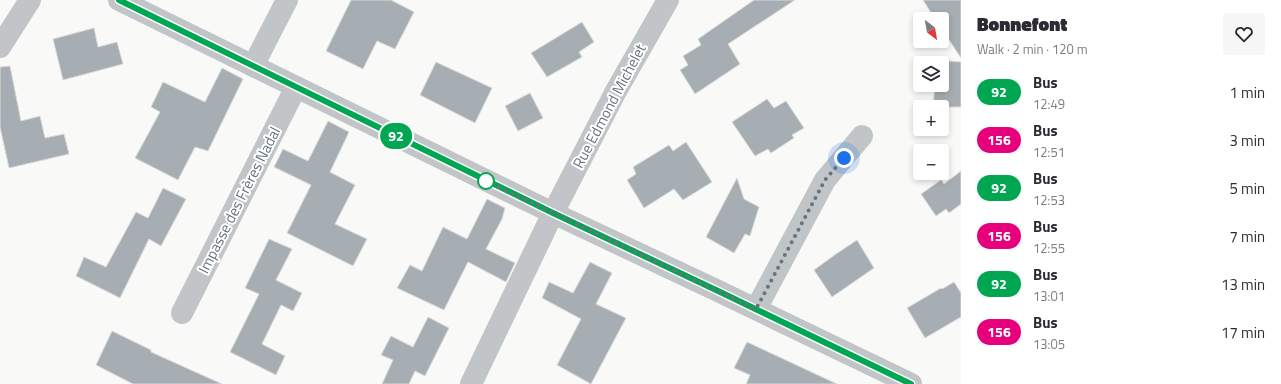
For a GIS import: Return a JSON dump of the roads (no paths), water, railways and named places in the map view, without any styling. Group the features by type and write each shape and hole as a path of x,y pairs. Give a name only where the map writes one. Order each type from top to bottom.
{"street":[{"path":"0,47 30,0"},
{"path":"119,0 553,213 911,384"},
{"path":"253,66 287,0"},
{"name":"Rue Edmond Michelet","path":"471,384 553,213 616,91 668,0"},
{"name":"Impasse des Frères Nadal","path":"182,313 296,87"},
{"path":"756,309 825,180 862,136"}]}
